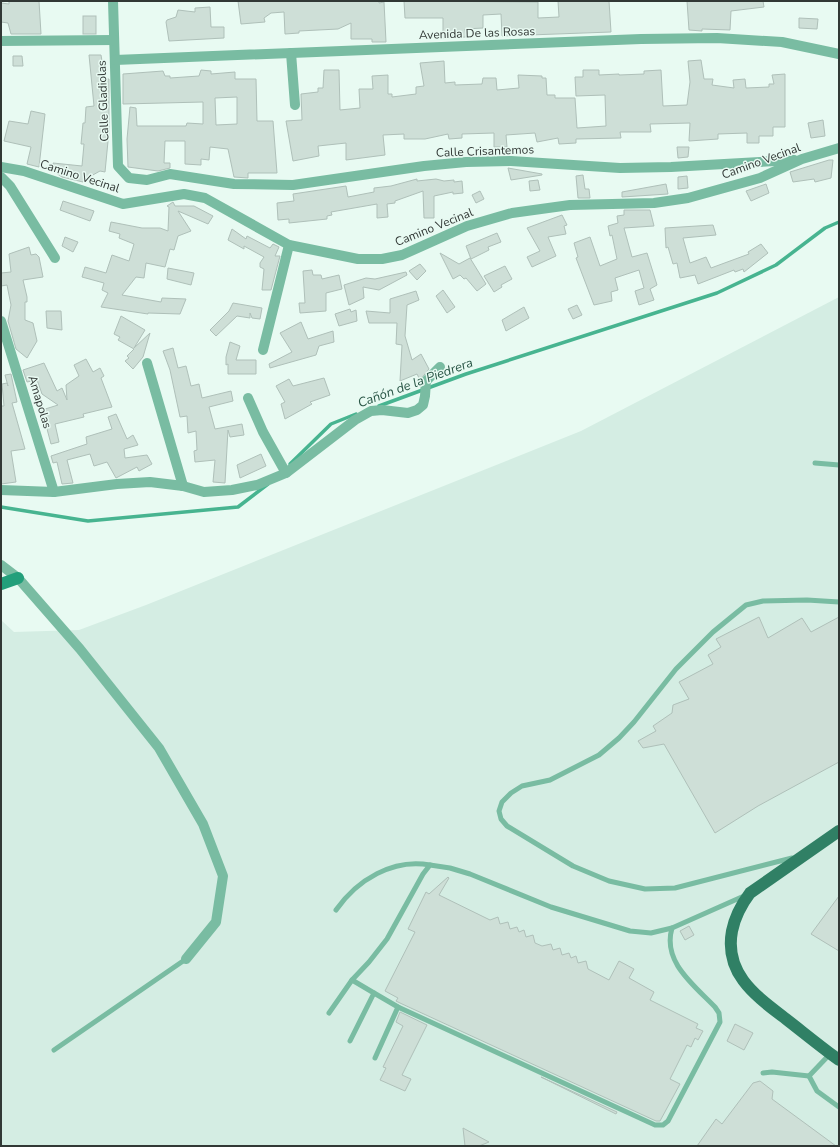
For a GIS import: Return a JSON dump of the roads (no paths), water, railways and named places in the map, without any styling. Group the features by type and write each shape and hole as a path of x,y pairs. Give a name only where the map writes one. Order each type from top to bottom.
{"main road":[{"path":"1,584 18,578"},
{"path":"835,1057 759,998 746,985 735,968 731,956 730,940 734,920 741,905 750,893 839,831"}],"street":[{"name":"Calle Gladiolas","path":"113,1 118,166 129,178 147,180"},
{"name":"Avenida De las Rosas","path":"115,60 641,39 717,38 782,42 839,54"},
{"path":"1,42 114,40"},
{"path":"291,53 295,105"},
{"name":"Camino Vecinal","path":"1,167 24,171 123,204 184,194 205,198 289,245 358,259 402,255 467,226 512,214 570,205 654,203 688,198 760,178 802,159 839,148"},
{"name":"Calle Crisantemos","path":"147,180 170,174 234,184 293,186 424,166 466,162 511,161 620,168 671,167 802,159"},
{"path":"1,177 10,186 55,258"},
{"path":"263,350 289,245"},
{"name":"Amapolas","path":"1,320 54,492"},
{"path":"148,364 183,486"},
{"path":"1,490 54,492 144,483 183,486 204,492 232,490 256,485 286,473 355,420 371,411 382,410 408,414 417,410 423,405 426,381 440,367"},
{"path":"248,398 286,473"},
{"path":"1,565 18,578 80,649 159,748 203,824 223,876 216,922 186,959"}],"lane":[{"path":"815,463 839,465"},
{"path":"805,855 675,888 645,889 609,882 573,866 507,826 501,819 499,811 502,802 511,793 522,786 550,780 599,755 619,738 676,669 713,632 746,605 763,601 807,600 839,602"},
{"path":"336,910 356,886 376,874 408,863 458,870 551,907 630,931 651,933 672,928 750,893"},
{"path":"329,1013 352,980 369,962 386,939 423,874 430,865"},
{"path":"352,980 398,1007 655,1124 663,1125 668,1121 720,1022 719,1013 715,1007 676,966 670,950 669,939 672,928"},
{"path":"54,1050 186,959"},
{"path":"350,1041 374,993"},
{"path":"375,1058 398,1007"},
{"path":"763,1073 772,1072 809,1076 835,1057"},
{"path":"809,1076 817,1091 839,1107"}],"waterway":[{"name":"Cañón de la Piedrera","path":"379,406 466,374 717,293 776,265 825,228 839,222"},
{"name":"Cañón de la Piedrera","path":"290,464 331,424 356,414"},
{"name":"Cañón de la Piedrera","path":"1,507 88,521 238,507 268,484"}]}
